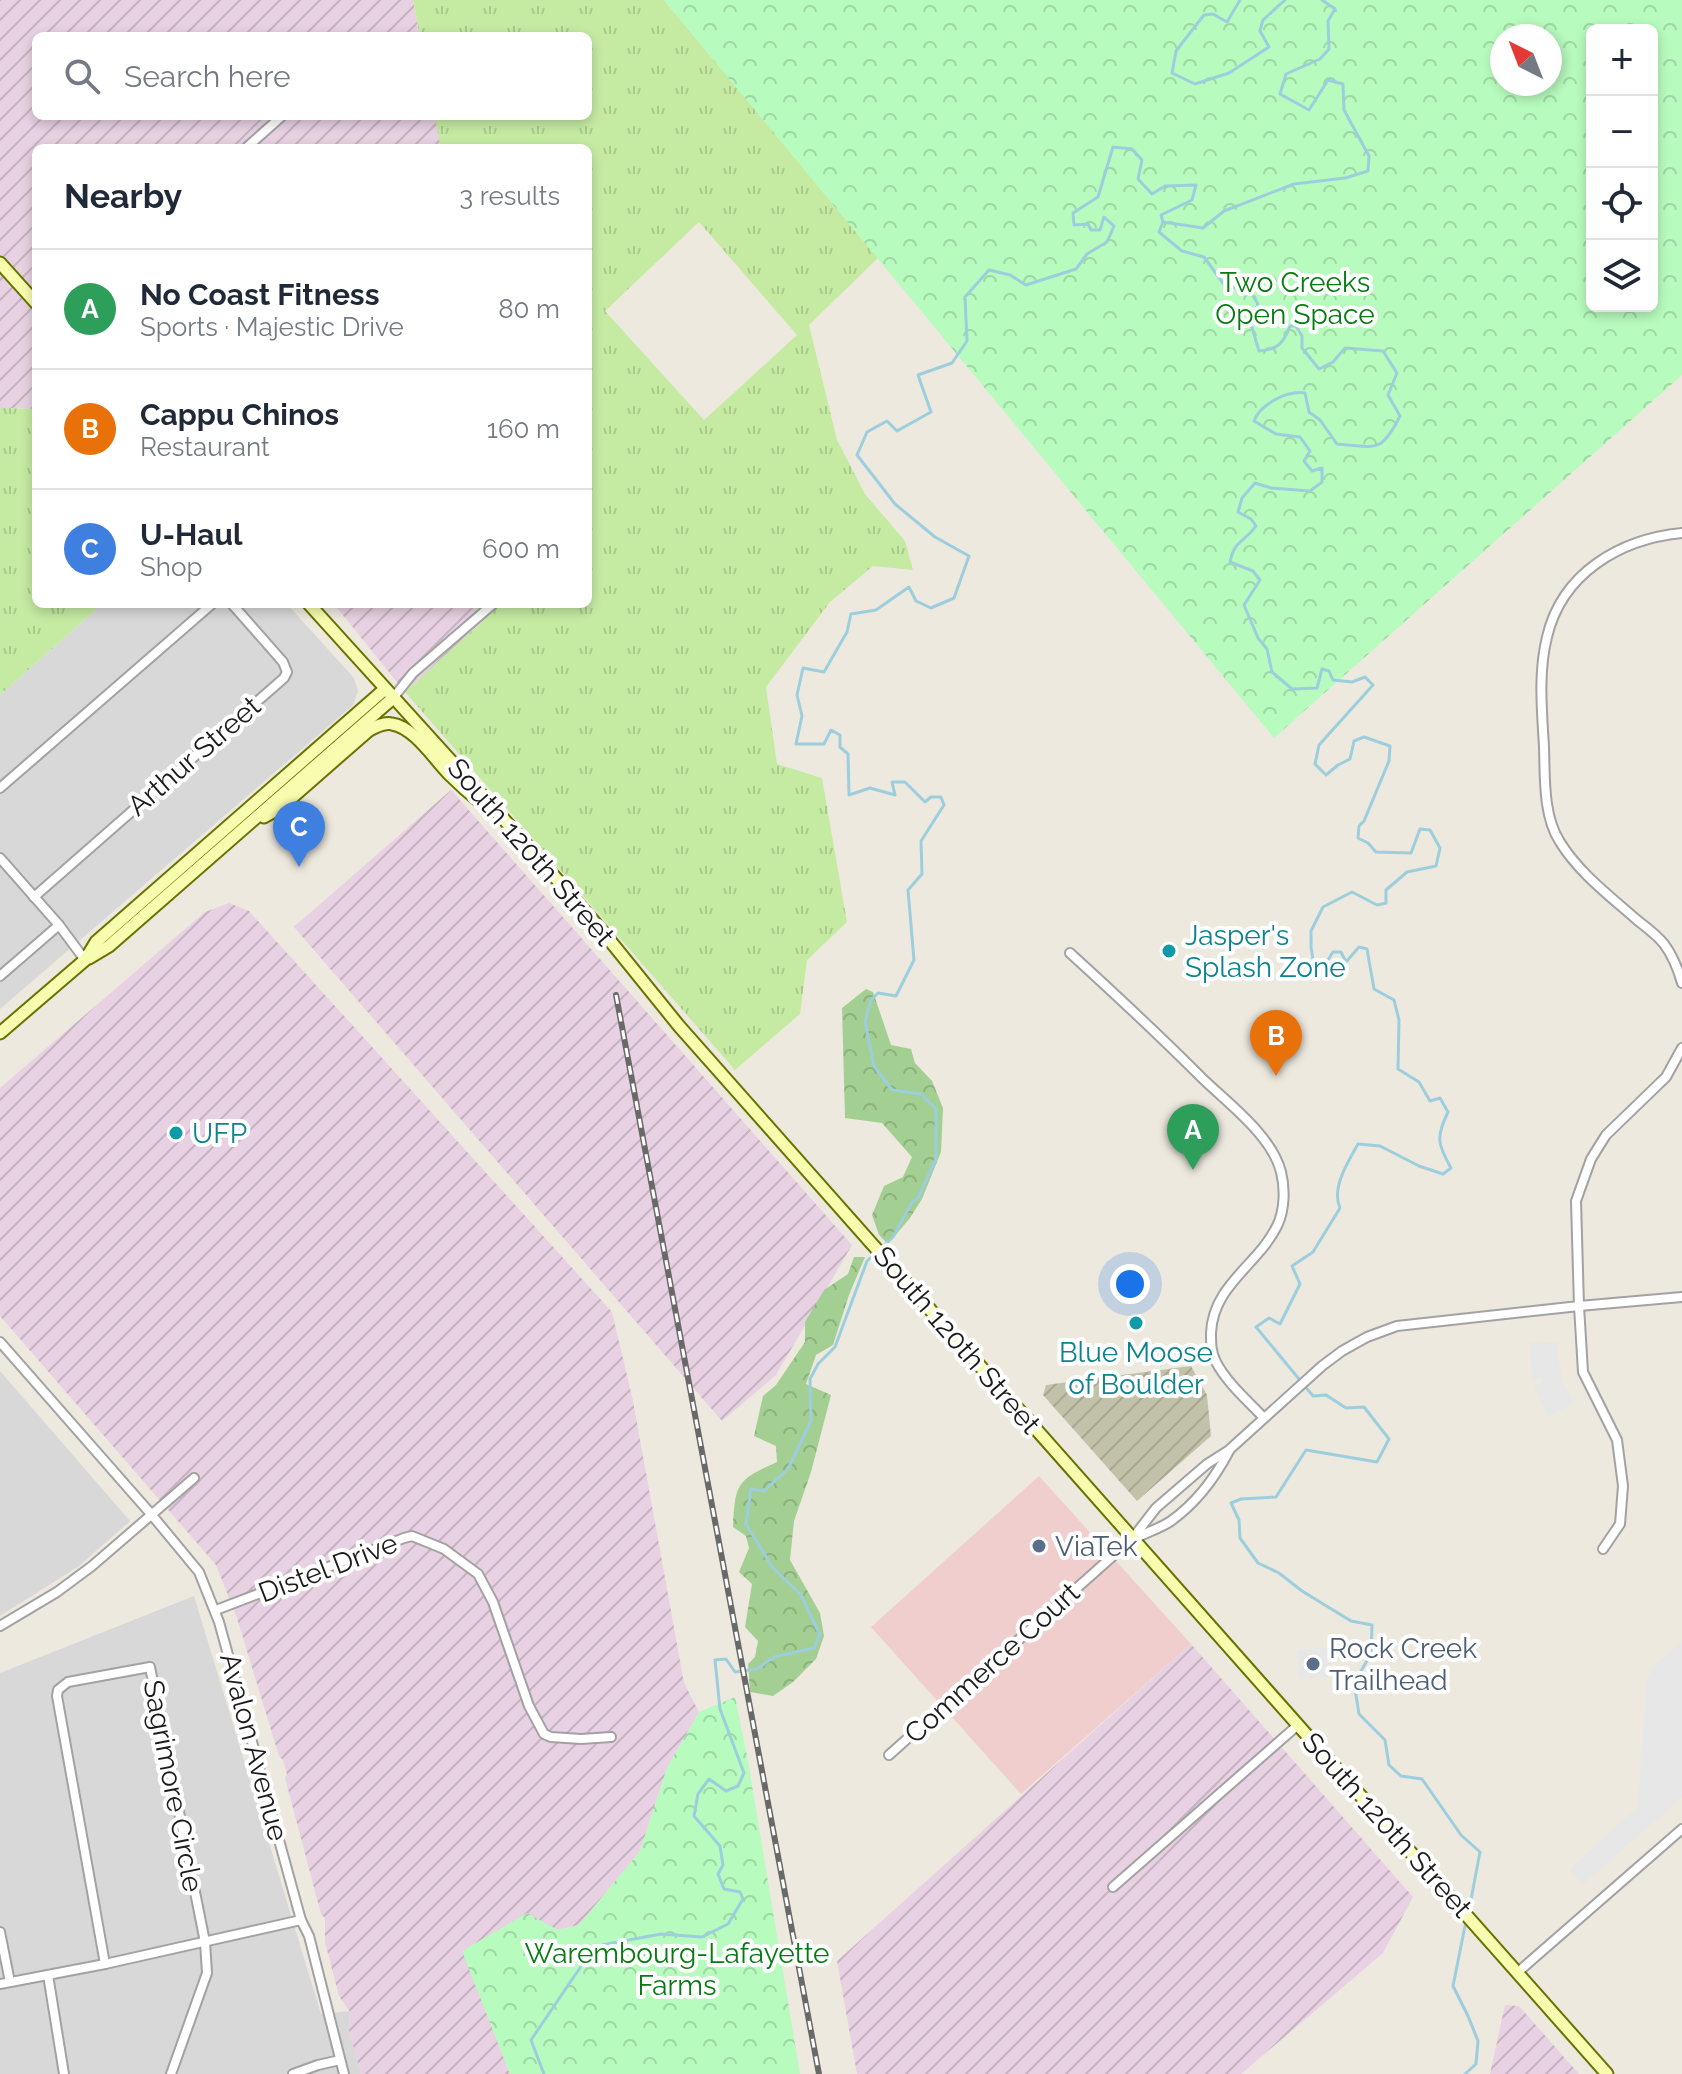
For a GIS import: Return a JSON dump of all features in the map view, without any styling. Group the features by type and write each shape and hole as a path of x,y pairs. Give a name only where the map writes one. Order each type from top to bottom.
{"main road":[{"path":"0,263 32,299"},
{"name":"South 120th Street","path":"313,608 519,836 679,1026 1607,2074"},
{"path":"0,1033 85,960 109,946 389,694"},
{"path":"85,960 96,942 389,694"},
{"path":"240,831 280,808 368,731 391,723 413,734 452,777 519,836"}],"street":[{"path":"250,144 278,120"},
{"path":"1682,533 1658,535 1614,551 1584,573 1560,606 1547,635 1541,690 1546,804 1558,840 1586,875 1663,942 1682,983"},
{"path":"0,788 207,608"},
{"name":"Arthur Street","path":"34,897 284,678 287,672 283,662 236,608"},
{"path":"389,694 488,608"},
{"path":"0,858 59,925 85,960"},
{"path":"0,976 59,925"},
{"path":"1070,953 1258,1132 1277,1159 1283,1191 1278,1225 1226,1290 1213,1315 1211,1331 1211,1350 1223,1373 1264,1418"},
{"path":"1603,1549 1620,1524 1623,1486 1617,1440 1583,1372 1576,1201 1591,1159 1606,1135 1666,1077 1682,1048"},
{"path":"1132,1539 1156,1508 1207,1464 1229,1450 1322,1366 1367,1337 1397,1326 1447,1319 1682,1297"},
{"name":"Avalon Avenue","path":"0,1342 199,1572 216,1610 301,1920 309,1936 344,2074"},
{"path":"1132,1539 1170,1522 1179,1514 1218,1472 1229,1450"},
{"path":"0,1626 57,1592 92,1566 194,1478"},
{"name":"Distel Drive","path":"216,1610 412,1536 444,1549 478,1574 492,1598 529,1706 541,1731 551,1737 611,1737"},
{"name":"Commerce Court","path":"889,1755 1132,1539"},
{"name":"Sagrimore Circle","path":"105,1964 57,1696 58,1690 68,1682 150,1667 205,1942"},
{"path":"1113,1887 1298,1725"},
{"path":"1518,1972 1682,1829"},
{"path":"0,1932 5,1983 301,1920"},
{"path":"171,2074 207,1973 205,1942"},
{"path":"48,1975 64,2074"},
{"path":"293,2074 340,2060"}],"shaded area":[{"path":"0,0 413,0 419,32 32,32 32,120 436,120 440,144 32,144 32,409 0,408"},
{"path":"98,608 291,608 354,678 358,691 353,705 0,1009 0,695"},
{"path":"337,608 474,608 485,619 405,692"},
{"path":"451,790 852,1245 776,1375 722,1421 294,927"},
{"path":"229,903 249,911 612,1312 633,1401 684,1683 699,1712 667,1768 640,1851 579,1925 463,1951 510,2074 361,2074 349,2031 350,2012 339,1996 325,1942 325,1918 321,1914 285,1778 287,1774 237,1618 216,1565 0,1316 0,1088 205,912"},
{"path":"1530,1343 1558,1343 1562,1381 1574,1403 1548,1417 1534,1386 1542,1380 1533,1379 1530,1361"},
{"path":"1191,1366 1207,1395 1211,1436 1137,1501 1043,1395 1046,1385"},
{"path":"0,1371 130,1521 79,1566 0,1616"},
{"path":"1039,1476 1191,1644 1021,1794 871,1627"},
{"path":"194,1596 321,2014 350,2011 349,2031 361,2074 0,2074 0,1673"},
{"path":"1680,1643 1682,1797 1583,1884 1570,1869 1638,1807 1647,1679 1653,1667"},
{"path":"1191,1644 1413,1897 1383,1953 1241,2074 857,2074 837,1961"},
{"name":"Rock Creek Trailhead","path":"1327,1648 1328,1677 1299,1679 1297,1650"},
{"path":"1505,2005 1519,2006 1579,2074 1490,2074"}],"green space":[{"path":"413,0 664,0 878,258 809,325 837,440 865,494 905,541 913,570 873,566 830,602 766,687 777,764 822,778 847,922 807,960 800,1014 735,1070 405,692 485,619 474,608 592,608 592,144 440,144 436,120 592,120 592,32 419,32","holes":["699,222 797,335 704,420 605,311"]},
{"name":"Two Creeks Open Space","path":"664,0 1682,0 1682,375 1274,738"},
{"path":"0,408 32,409 32,608 98,608 0,695"},
{"path":"866,989 873,992 891,1045 911,1049 915,1063 932,1081 943,1108 941,1152 922,1199 888,1244 879,1235 872,1215 884,1186 903,1177 912,1157 882,1123 845,1118 842,1008"},
{"path":"854,1257 865,1257 833,1345 816,1355 806,1384 831,1395 811,1472 794,1521 790,1560 820,1613 824,1636 816,1659 793,1682 773,1696 750,1692 748,1664 755,1657 758,1641 745,1627 752,1584 739,1572 749,1548 746,1536 733,1527 737,1492 746,1479 777,1462 776,1446 754,1436 763,1396 776,1385 805,1342 805,1322 824,1290 848,1274"},
{"name":"Warembourg-Lafayette Farms","path":"735,1697 800,2074 510,2074 462,1951 527,1913 558,1930 579,1925 640,1851 667,1768 699,1712"}],"waterway":[{"path":"1240,0 1227,22 1213,14 1204,15 1176,51 1172,73 1195,84 1229,73 1269,47 1260,31 1263,20 1285,0"},
{"path":"544,2074 531,2040 586,1959 602,1945 661,1934 702,1937 728,1924 743,1899 740,1892 724,1889 718,1874 723,1865 720,1846 694,1816 698,1794 709,1779 726,1791 738,1786 744,1773 720,1709 715,1660 726,1659 735,1672 757,1669 774,1657 814,1648 820,1635 801,1595 773,1568 746,1524 751,1489 764,1491 788,1469 811,1421 810,1379 818,1364 835,1347 867,1261 893,1237 912,1202 918,1198 936,1159 936,1109 921,1094 892,1090 874,1066 865,1022 871,1000 878,993 896,996 914,960 908,890 922,874 921,841 944,805 941,797 931,797 925,802 905,782 892,782 895,795 870,788 849,795 848,754 840,747 840,735 831,730 824,744 796,744 802,716 797,695 803,668 824,672 847,632 851,614 876,610 909,587 916,601 931,608 954,598 969,556 935,537 895,504 857,455 867,432 887,421 897,431 931,412 918,375 952,363 967,341 965,297 989,270 1010,275 1026,285 1076,269 1087,254 1107,242 1114,226 1104,217 1100,230 1091,230 1088,224 1074,225 1073,213 1098,197 1113,147 1132,149 1142,160 1138,179 1152,194 1165,186 1196,185 1192,200 1161,215 1163,222 1203,228 1224,211 1294,184 1345,178 1368,171 1369,156 1344,110 1343,84 1328,80 1309,110 1280,94 1286,74 1320,59 1329,49 1328,21 1335,9 1322,0"},
{"path":"1163,222 1159,232 1182,251 1204,257 1225,286 1250,291 1258,304 1250,321 1259,351 1275,347 1290,326 1296,326 1302,336 1302,348 1319,369 1333,362 1345,348 1383,351 1397,373 1388,395 1400,416 1388,437 1376,445 1337,444 1320,420 1309,412 1305,393 1283,396 1262,409 1254,421 1276,434 1300,437 1310,451 1304,461 1312,471 1322,468 1322,482 1310,491 1271,488 1255,483 1242,498 1238,512 1251,519 1256,526 1237,545 1230,562 1253,571 1260,580 1244,605 1258,638 1267,649 1272,672 1292,689 1317,688 1322,669 1329,671 1333,680 1352,682 1365,677 1373,685 1319,745 1315,764 1326,775 1350,759 1354,741 1364,737 1390,746 1389,761 1364,821 1359,826 1358,838 1376,852 1411,853 1420,829 1430,830 1440,848 1436,866 1407,872 1386,890 1386,903 1377,905 1352,892 1323,907 1311,931 1311,947 1314,966 1324,966 1333,952 1341,952 1346,962 1359,947 1367,949 1374,989 1394,1000 1399,1020 1398,1069 1419,1082 1430,1101 1440,1098 1448,1112 1440,1140 1451,1168 1443,1174 1419,1166 1380,1146 1358,1144 1339,1184 1340,1208 1313,1252 1292,1266 1300,1284 1280,1324 1269,1318 1256,1327 1313,1396 1326,1395 1346,1408 1364,1407 1389,1439 1377,1462 1306,1450 1276,1497 1241,1499 1231,1503 1239,1520 1240,1538 1258,1563 1279,1573 1351,1621 1372,1625 1371,1654 1354,1683 1359,1714 1385,1740 1389,1765 1401,1776 1422,1779 1461,1835 1480,1852 1469,1910"},
{"path":"1465,2074 1476,2064 1478,2041 1453,1986 1466,1921"}],"railway":[{"path":"616,995 819,2074"}],"place":[{"name":"U-Haul","path":"299,867"},
{"name":"Jasper's Splash Zone","path":"1169,951"},
{"name":"Cappu Chinos","path":"1276,1076"},
{"name":"UFP","path":"176,1133"},
{"name":"No Coast Fitness","path":"1193,1170"},
{"name":"Blue Moose of Boulder","path":"1136,1323"},
{"name":"ViaTek","path":"1039,1546"},
{"name":"Rock Creek Trailhead","path":"1313,1664"}]}
